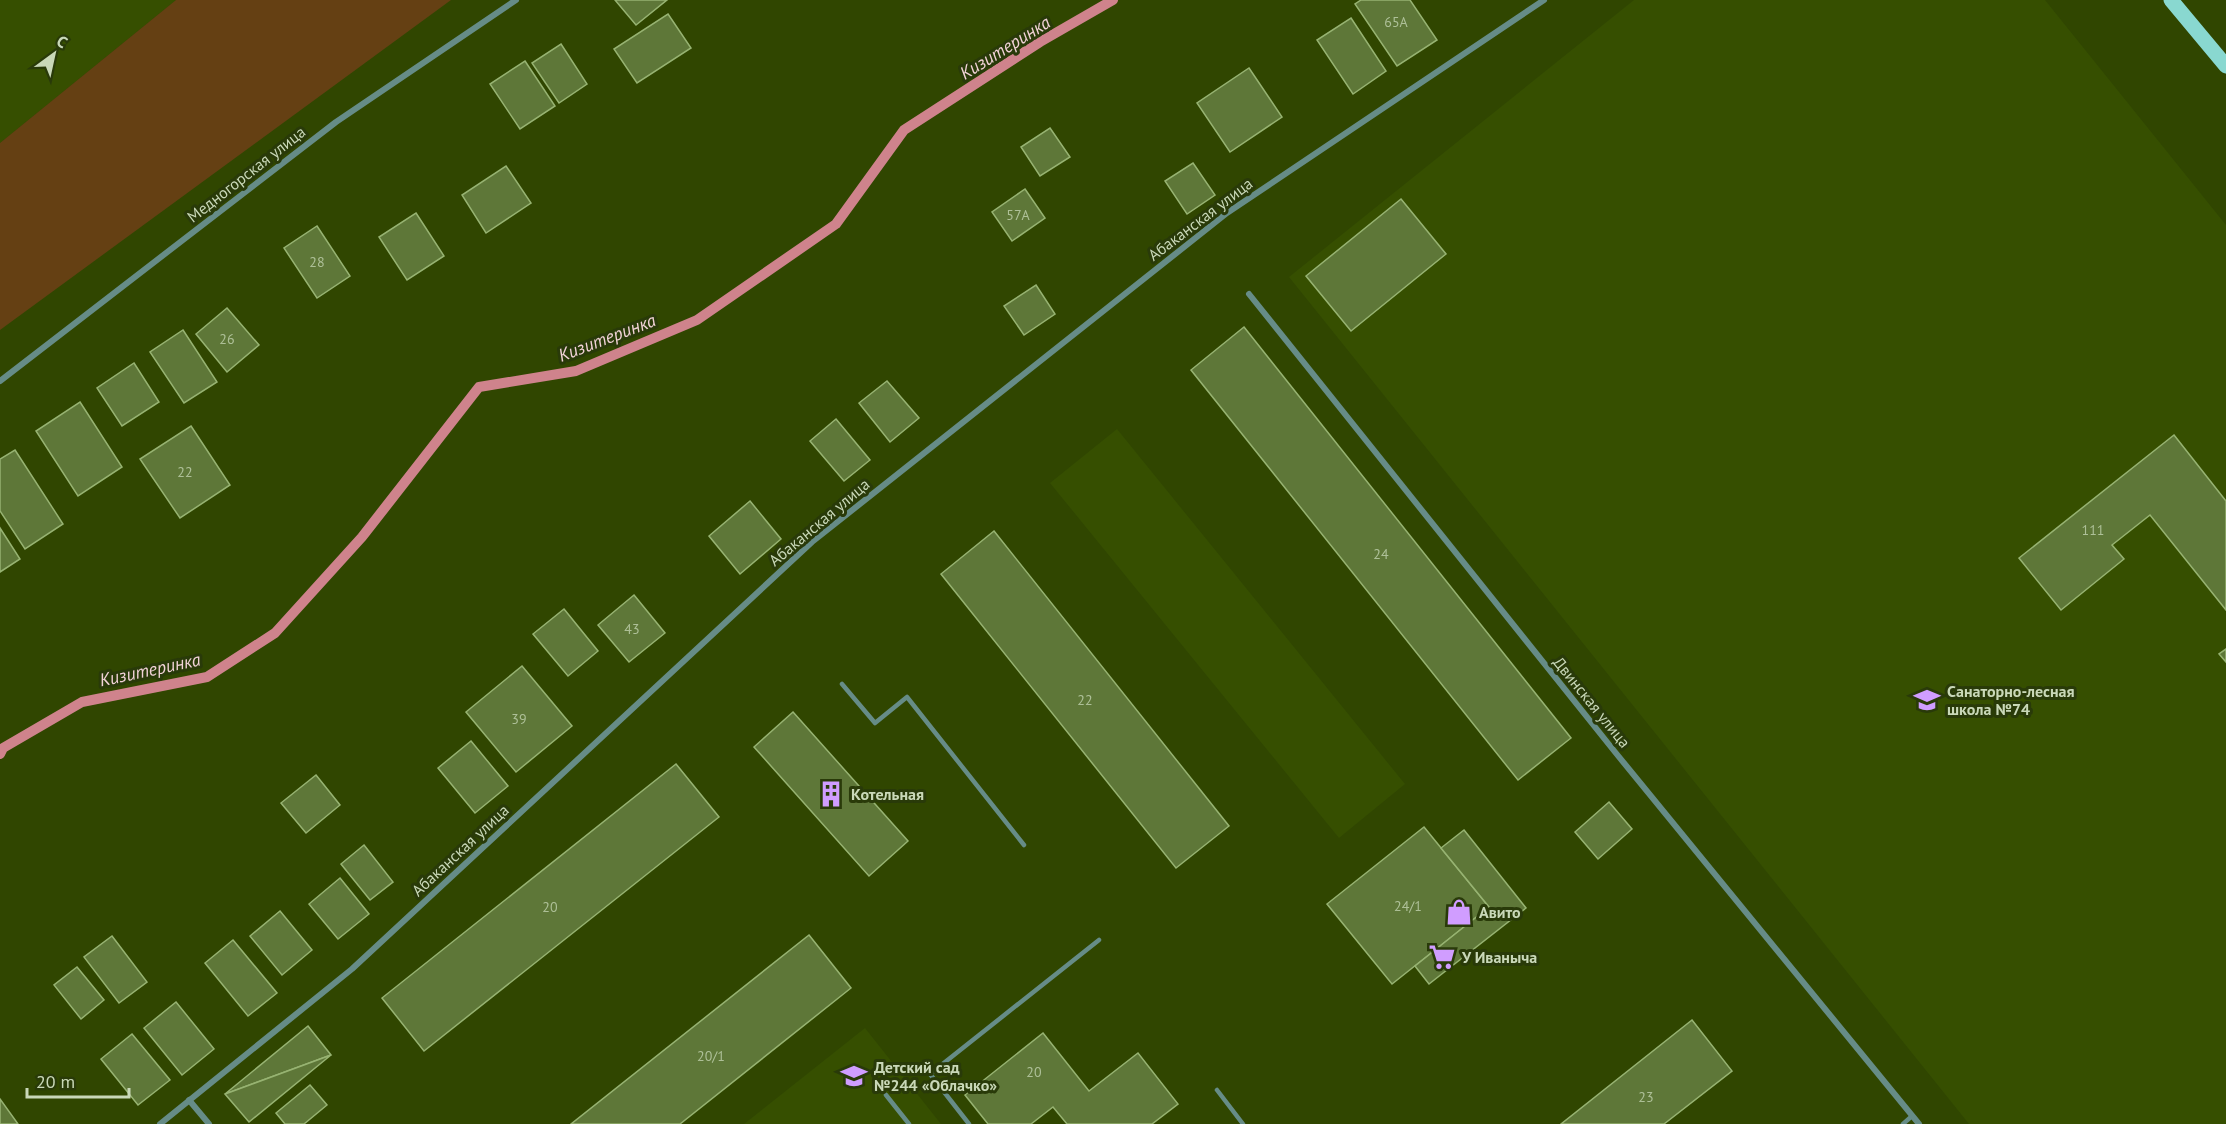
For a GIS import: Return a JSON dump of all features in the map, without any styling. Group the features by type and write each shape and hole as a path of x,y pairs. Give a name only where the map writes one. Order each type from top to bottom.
{"main road":[{"path":"2171,0 2226,66"}],"street":[{"name":"Медногорская улица","path":"0,381 336,122 516,0"},
{"name":"Абаканская улица","path":"160,1124 352,969 812,542 1227,213 1544,0"},
{"name":"Двинская улица","path":"1249,294 1615,752 1919,1124"},
{"path":"189,1100 209,1124"}],"lane":[{"path":"842,684 875,723 907,697 1024,845"},
{"path":"969,1124 930,1074 1099,940"},
{"path":"1217,1090 1243,1124"},
{"path":"886,1095 909,1124"},
{"path":"1903,1124 1912,1116"}],"shaded area":[{"path":"0,0 176,0 0,143"},
{"path":"176,0 451,0 0,330 0,143"},
{"name":"Санаторно-лесная школа №74","path":"1634,0 2045,0 2226,225 2226,1124 1969,1124 1289,277"},
{"path":"1117,429 1405,784 1339,838 1050,483"},
{"name":"Детский сад №244 «Облачко»","path":"865,1028 941,1124 744,1124"}],"building":[{"path":"615,0 667,0 636,25"},
{"path":"1361,0 1410,0 1437,40 1397,66 1355,4"},
{"path":"668,14 691,48 637,83 614,49"},
{"path":"1351,18 1386,71 1353,94 1317,40"},
{"path":"561,44 587,84 559,103 532,63"},
{"path":"525,61 555,106 520,129 490,84"},
{"path":"1249,68 1282,117 1230,152 1197,103"},
{"path":"1050,128 1070,157 1040,176 1021,147"},
{"path":"1193,163 1215,195 1187,214 1165,181"},
{"path":"506,166 531,203 486,233 462,195"},
{"path":"1025,189 1045,218 1012,241 992,212"},
{"path":"1401,199 1446,254 1351,331 1306,276"},
{"path":"416,213 444,256 407,280 379,237"},
{"path":"317,226 350,276 317,298 284,248"},
{"path":"1036,285 1055,314 1024,335 1004,306"},
{"path":"227,308 259,345 227,372 196,334"},
{"path":"1244,327 1571,738 1518,780 1191,370"},
{"path":"183,330 217,382 184,403 150,352"},
{"path":"134,363 159,402 122,426 97,388"},
{"path":"887,381 919,418 890,442 859,403"},
{"path":"80,402 122,467 78,496 36,431"},
{"path":"836,419 870,460 844,481 810,441"},
{"path":"191,426 230,485 180,518 140,459"},
{"path":"2174,435 2226,501 2226,610 2150,515 2112,545 2124,559 2061,610 2019,558"},
{"path":"15,450 63,524 25,549 0,511 0,459"},
{"path":"750,501 781,539 740,574 709,536"},
{"path":"0,528 20,559 0,572"},
{"path":"994,531 1229,826 1176,868 941,574"},
{"path":"634,595 665,633 629,662 598,625"},
{"path":"564,609 598,651 568,676 533,634"},
{"path":"2226,649 2226,662 2219,654"},
{"path":"522,666 572,726 516,772 466,712"},
{"name":"Котельная","path":"793,712 908,841 869,876 754,747"},
{"path":"471,741 508,786 475,813 438,768"},
{"path":"676,764 719,817 424,1051 382,998"},
{"path":"316,775 340,805 306,833 281,803"},
{"path":"1609,802 1632,829 1598,859 1575,832"},
{"path":"1424,827 1489,907 1392,984 1327,904"},
{"path":"1464,830 1526,908 1429,984 1415,966 1489,907 1441,848"},
{"path":"364,845 393,882 370,900 341,864"},
{"path":"340,878 369,914 338,939 309,904"},
{"path":"280,911 312,950 282,975 250,936"},
{"path":"809,935 851,988 680,1124 571,1124"},
{"path":"112,936 147,982 119,1003 84,957"},
{"path":"233,940 277,993 248,1016 205,963"},
{"path":"77,967 104,1000 81,1019 54,985"},
{"path":"176,1002 214,1049 182,1075 144,1028"},
{"path":"1692,1020 1732,1071 1664,1124 1561,1124"},
{"path":"308,1026 331,1055 225,1094"},
{"path":"1043,1033 1089,1091 1138,1053 1178,1104 1152,1124 1067,1124 1053,1107 1031,1124 988,1124 965,1095"},
{"path":"132,1034 170,1080 138,1105 101,1059"},
{"path":"331,1055 249,1122 225,1094"},
{"path":"310,1085 327,1105 304,1124 285,1124 276,1113"},
{"path":"0,1099 18,1124 0,1124"}],"waterway":[{"name":"Кизитеринка","path":"0,754 3,748 82,702 207,677 275,633 362,537 479,387 576,371 697,320 836,224 904,130 1040,42 1113,0"}],"place":[{"name":"Санаторно-лесная школа №74","path":"1927,700"},
{"name":"Котельная","path":"831,794"},
{"name":"Авито","path":"1459,912"},
{"name":"У Иваныча","path":"1442,957"},
{"name":"Детский сад №244 «Облачко»","path":"854,1076"}]}
